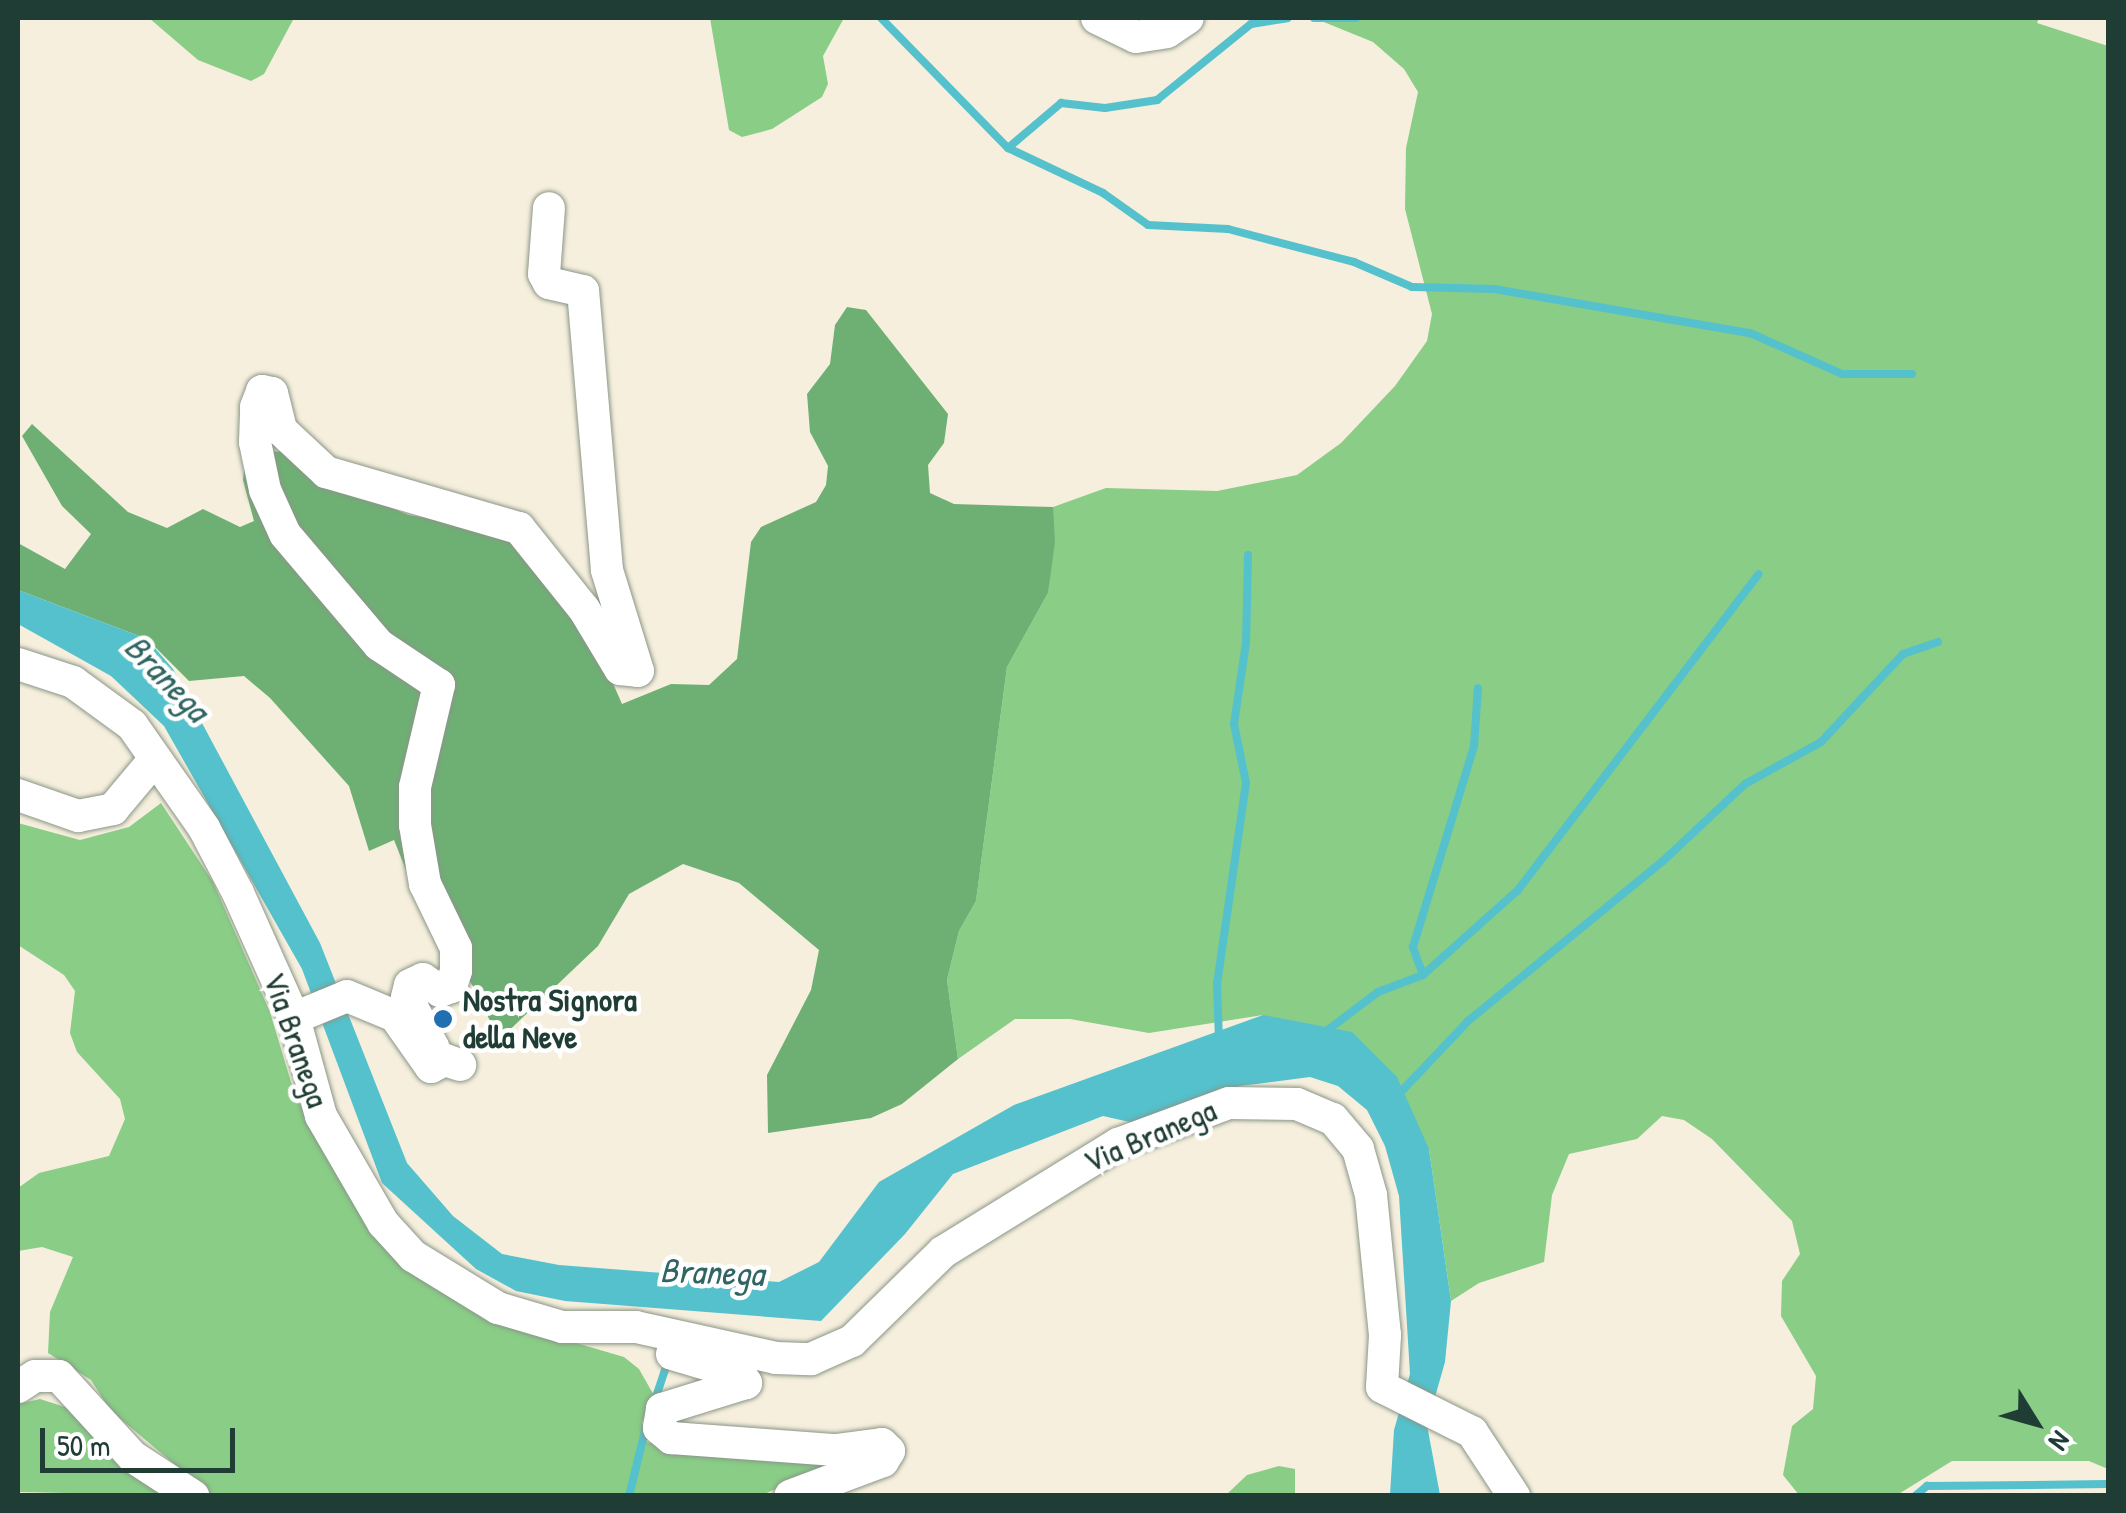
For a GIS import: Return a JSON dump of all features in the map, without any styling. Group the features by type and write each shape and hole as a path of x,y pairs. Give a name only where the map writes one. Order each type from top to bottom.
{"street":[{"path":"1097,18 1136,37 1167,32 1188,18"},
{"path":"302,1015 347,996 395,1016 446,1066 407,996 410,984 423,979 440,991 451,987 456,970 456,948 425,884 415,825 415,788 438,685 379,645 285,534 265,490 255,442 256,407 262,391 272,393 281,430 326,472 519,528 584,609 620,669 638,671 607,570 583,291 549,283 544,274 549,208"},
{"name":"Via Branega","path":"18,664 73,682 109,703 154,760 204,828 302,1015 320,1116 383,1223 413,1256 498,1308 562,1327 636,1328 776,1358 811,1359 852,1341 942,1252 1060,1175 1184,1117 1259,1100 1297,1104 1333,1118 1358,1149 1371,1195 1385,1335 1382,1386 1472,1432 1514,1496"},
{"path":"18,795 78,816 113,809 154,760"},
{"path":"636,1328 662,1351 740,1374 746,1383 662,1410 658,1428 671,1438 836,1450 882,1444 889,1451 883,1461 790,1496"},
{"path":"18,1387 35,1376 59,1376 133,1457 192,1496"}],"green space":[{"path":"149,18 294,18 264,74 251,81 198,60"},
{"path":"710,18 844,18 823,56 828,84 822,97 772,129 742,137 729,130"},
{"path":"1314,18 2039,18 2037,23 2108,46 2108,1469 2089,1461 1952,1461 1897,1495 1799,1495 1783,1475 1792,1426 1813,1409 1816,1376 1781,1316 1782,1281 1800,1254 1792,1221 1712,1139 1684,1120 1662,1116 1637,1139 1569,1154 1552,1195 1544,1262 1479,1283 1451,1301 1429,1149 1263,1015 1149,1033 1070,1019 1015,1019 958,1059 947,980 959,931 976,901 1007,667 1048,593 1053,507 1106,488 1217,491 1297,475 1341,443 1395,386 1427,341 1432,314 1405,209 1406,148 1418,92 1404,69 1373,42"},
{"path":"847,307 866,310 948,414 944,443 928,465 930,493 954,504 1053,507 1055,542 1048,593 1007,667 976,901 959,931 947,980 958,1059 902,1104 871,1118 768,1133 767,1075 811,990 819,950 739,883 683,864 629,894 598,946 499,1040 475,989 426,920 394,840 369,851 349,786 270,698 244,676 189,681 147,639 18,590 18,543 65,569 91,534 62,506 22,436 32,424 128,512 167,528 203,509 240,527 254,521 243,480 246,453 286,451 325,481 409,515 506,530 594,640 622,704 671,684 709,685 737,659 751,542 761,527 816,502 826,485 828,466 810,432 807,394 830,364 835,325"},
{"path":"161,803 213,882 270,1012 294,1092 343,1184 525,1328 624,1357 639,1369 656,1399 642,1422 645,1441 663,1448 832,1465 762,1495 211,1495 110,1410 91,1380 48,1353 50,1312 73,1257 42,1247 18,1251 18,1188 39,1173 109,1156 125,1119 120,1099 77,1052 70,1033 75,991 64,975 18,945 18,823 80,840 129,827"},
{"path":"40,1399 71,1409 167,1495 18,1492 18,1404"},
{"path":"1279,1466 1295,1469 1295,1495 1226,1495 1247,1475"}],"water":[{"path":"18,590 147,639 173,669 320,943 407,1163 453,1216 502,1254 559,1265 779,1282 819,1262 879,1182 1014,1105 1263,1015 1352,1032 1397,1077 1429,1149 1451,1301 1445,1362 1427,1425 1440,1495 1390,1495 1394,1430 1410,1374 1399,1196 1385,1146 1367,1110 1338,1086 1310,1077 1240,1086 1134,1123 1103,1116 953,1174 905,1234 821,1321 565,1301 516,1291 476,1269 382,1183 302,969 164,726 111,676 18,624"}],"waterway":[{"path":"881,18 1008,148 1103,193 1148,225 1228,229 1354,262 1412,287 1494,289 1750,333 1842,374 1912,374"},
{"path":"1008,148 1061,103 1105,108 1157,100 1251,24 1288,18"},
{"path":"1314,18 1356,18"},
{"path":"1219,1041 1217,984 1246,783 1234,724 1246,643 1248,555"},
{"path":"1325,1032 1378,992 1423,975 1518,890 1759,574"},
{"path":"1398,1095 1468,1021 1663,861 1745,784 1821,742 1903,654 1938,642"},
{"path":"1423,975 1413,947 1474,746 1478,688"},
{"path":"655,1400 668,1361"},
{"path":"629,1496 646,1427"},
{"name":"Branega","path":"1915,1496 1927,1486 2108,1484"}],"place":[{"name":"Nostra Signora della Neve","path":"443,1019"}]}
